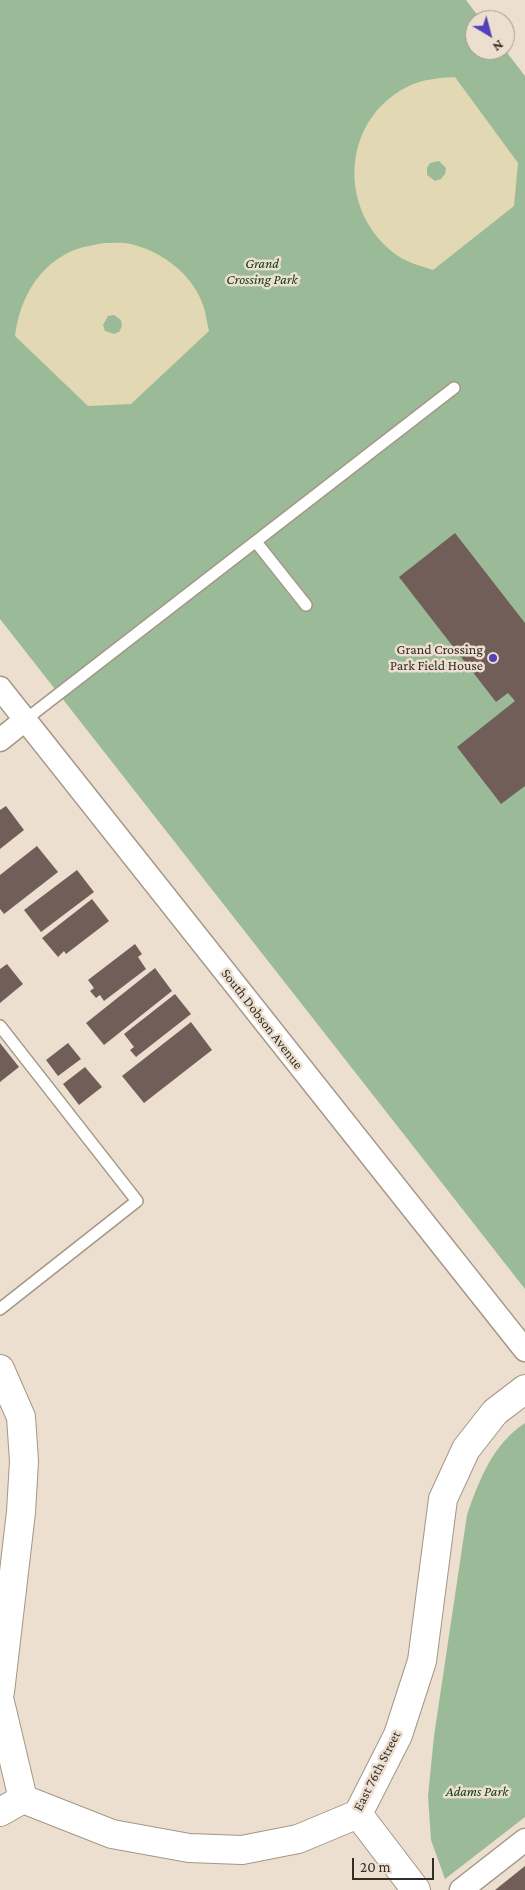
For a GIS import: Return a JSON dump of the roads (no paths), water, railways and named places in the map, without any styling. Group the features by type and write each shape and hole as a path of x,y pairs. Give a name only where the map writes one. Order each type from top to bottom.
{"street":[{"name":"South Dobson Avenue","path":"0,688 525,1350"},
{"path":"0,740 25,720"},
{"path":"0,1369 21,1417 24,1461 21,1512 0,1692"},
{"name":"East 76th Street","path":"24,1799 112,1834 189,1848 233,1850 242,1850 298,1839 358,1814 398,1735 422,1660 443,1499 466,1449 495,1412 525,1389"},
{"path":"0,1702 24,1799 0,1812"},
{"path":"358,1814 416,1890"},
{"path":"461,1890 525,1840"}],"lane":[{"path":"25,720 454,388"},
{"path":"256,542 306,605"},
{"path":"0,1026 137,1201 0,1309"}],"place":[{"name":"Grand Crossing Park Field House","path":"493,658"}],"park label":[{"name":"Grand Crossing Park","path":"262,272"},
{"name":"Adams Park","path":"477,1792"}]}
